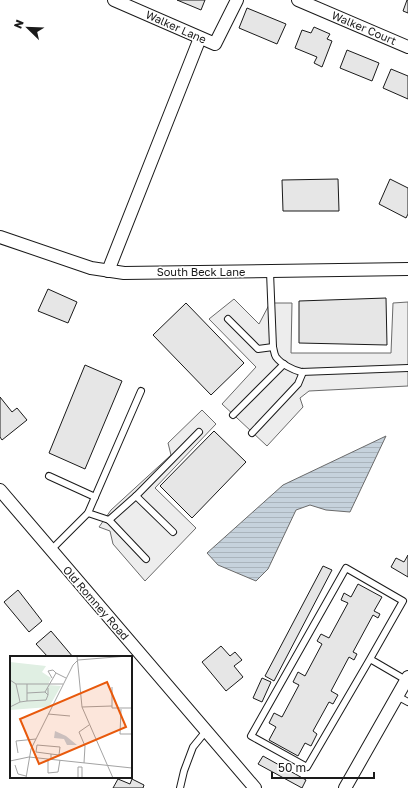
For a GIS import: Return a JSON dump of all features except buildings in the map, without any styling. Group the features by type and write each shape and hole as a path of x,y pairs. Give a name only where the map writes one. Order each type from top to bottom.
{"street":[{"name":"Walker Lane","path":"114,0 215,44 237,0"},
{"name":"Walker Court","path":"298,0 408,47"},
{"path":"108,271 200,38"},
{"name":"South Beck Lane","path":"0,237 91,268 124,273 408,269"},
{"name":"Old Romney Road","path":"0,490 255,788"},
{"path":"345,788 403,699 407,678"}],"lane":[{"path":"270,272 273,347 276,357 284,364 293,370 303,372 408,368"},
{"path":"228,320 258,349 273,347"},
{"path":"233,415 284,364"},
{"path":"252,433 298,384 303,372"},
{"path":"51,550 88,513 141,391"},
{"path":"109,520 136,496 199,432"},
{"path":"49,476 95,497"},
{"path":"136,496 173,532"},
{"path":"88,513 109,520 146,559"},
{"path":"346,568 403,601 370,659 307,767 251,736 346,568"},
{"path":"370,659 407,678"},
{"path":"180,788 184,771 193,747 206,731"}],"shaded area":[{"path":"234,299 259,324 270,303 292,303 291,353 391,353 393,303 408,302 408,386 309,391 300,398 303,407 267,446 222,404 256,367 209,319"},
{"path":"202,410 216,424 155,488 196,528 145,581 113,544 110,531 99,527 111,510 171,455 168,443"},
{"path":"386,436 350,512 326,510 310,505 296,510 268,569 256,581 218,565 207,553 283,485"}]}
